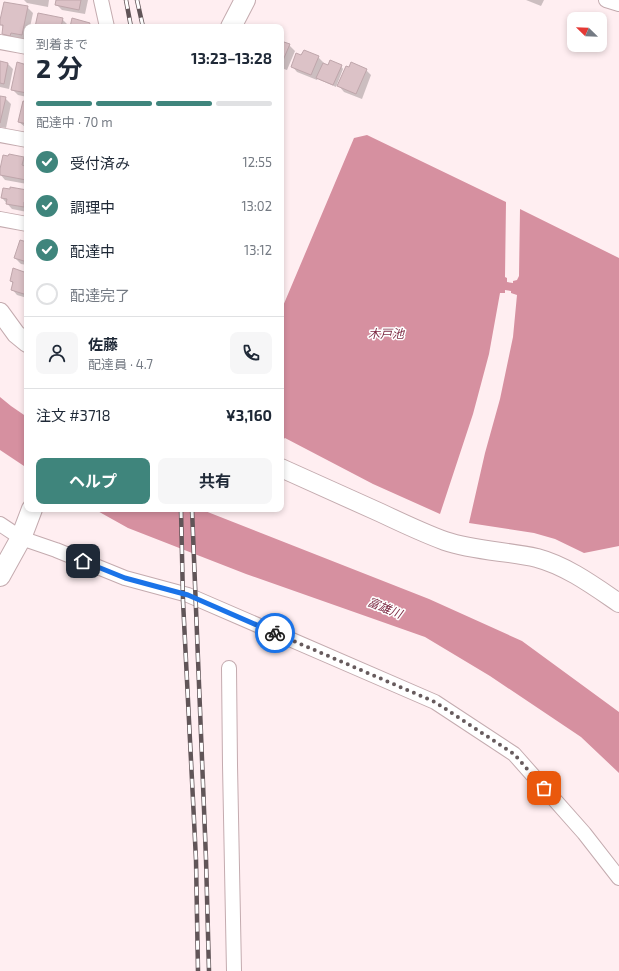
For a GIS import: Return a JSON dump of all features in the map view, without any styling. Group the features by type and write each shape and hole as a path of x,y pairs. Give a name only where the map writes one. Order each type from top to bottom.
{"main road":[{"path":"232,24 246,0"},
{"path":"0,576 26,524"}],"street":[{"path":"101,0 106,24"},
{"path":"606,0 619,4"},
{"path":"0,42 24,46"},
{"path":"0,135 24,139"},
{"path":"0,219 24,223"},
{"path":"0,312 16,334 24,341"},
{"path":"284,469 420,531 446,541 539,559 560,566 619,603"},
{"path":"0,524 26,524 56,550 125,578 188,595 435,702 514,754 584,833 619,878"},
{"path":"228,668 234,971"}],"water":[{"name":"木戸池","path":"367,135 506,202 505,277 507,278 507,282 513,283 513,281 517,280 519,276 520,209 619,258 619,546 584,553 555,539 534,533 469,523 485,453 500,399 513,337 517,295 511,293 511,291 505,290 505,293 500,293 489,354 473,414 440,514 373,484 284,439 284,304 354,138"},
{"path":"0,397 24,415 24,466 0,450"},
{"name":"富雄川","path":"99,512 208,512 429,599 522,641 619,712 619,773 581,737 490,676 425,637 246,574 128,528"}],"building":[{"path":"56,0 81,0 79,10 55,5"},
{"path":"4,2 28,6 22,35 11,33 10,36 2,34 3,25 0,25"},
{"path":"38,13 63,18 62,24 36,24"},
{"path":"72,18 90,23 90,24 71,24"},
{"path":"284,42 290,44 284,58"},
{"path":"304,50 319,56 311,75 291,67 296,53 301,55"},
{"path":"330,60 342,65 333,85 316,78 323,63 328,65"},
{"path":"0,61 8,63 4,84 0,83"},
{"path":"17,62 24,64 24,92 11,90"},
{"path":"351,62 367,69 356,94 337,86 346,66 349,67"},
{"path":"0,96 6,97 0,123"},
{"path":"23,101 24,101 24,123 18,122"},
{"path":"9,154 24,157 22,165 24,166 24,180 0,175 3,155 8,156"},
{"path":"10,187 24,189 24,207 6,204 7,199 1,198 3,188 10,189"},
{"path":"20,240 24,241 24,261 14,258"},
{"path":"13,268 24,272 24,294 11,290 13,282 10,281"}],"railway":[{"path":"126,0 130,24"},
{"path":"137,0 142,24"},
{"path":"181,512 183,601 196,860 198,971"},
{"path":"192,512 209,971"}],"way so far":[{"path":"275,633 435,702 514,754 544,788"}],"route":[{"path":"83,561 125,578 188,595 275,633"}]}
